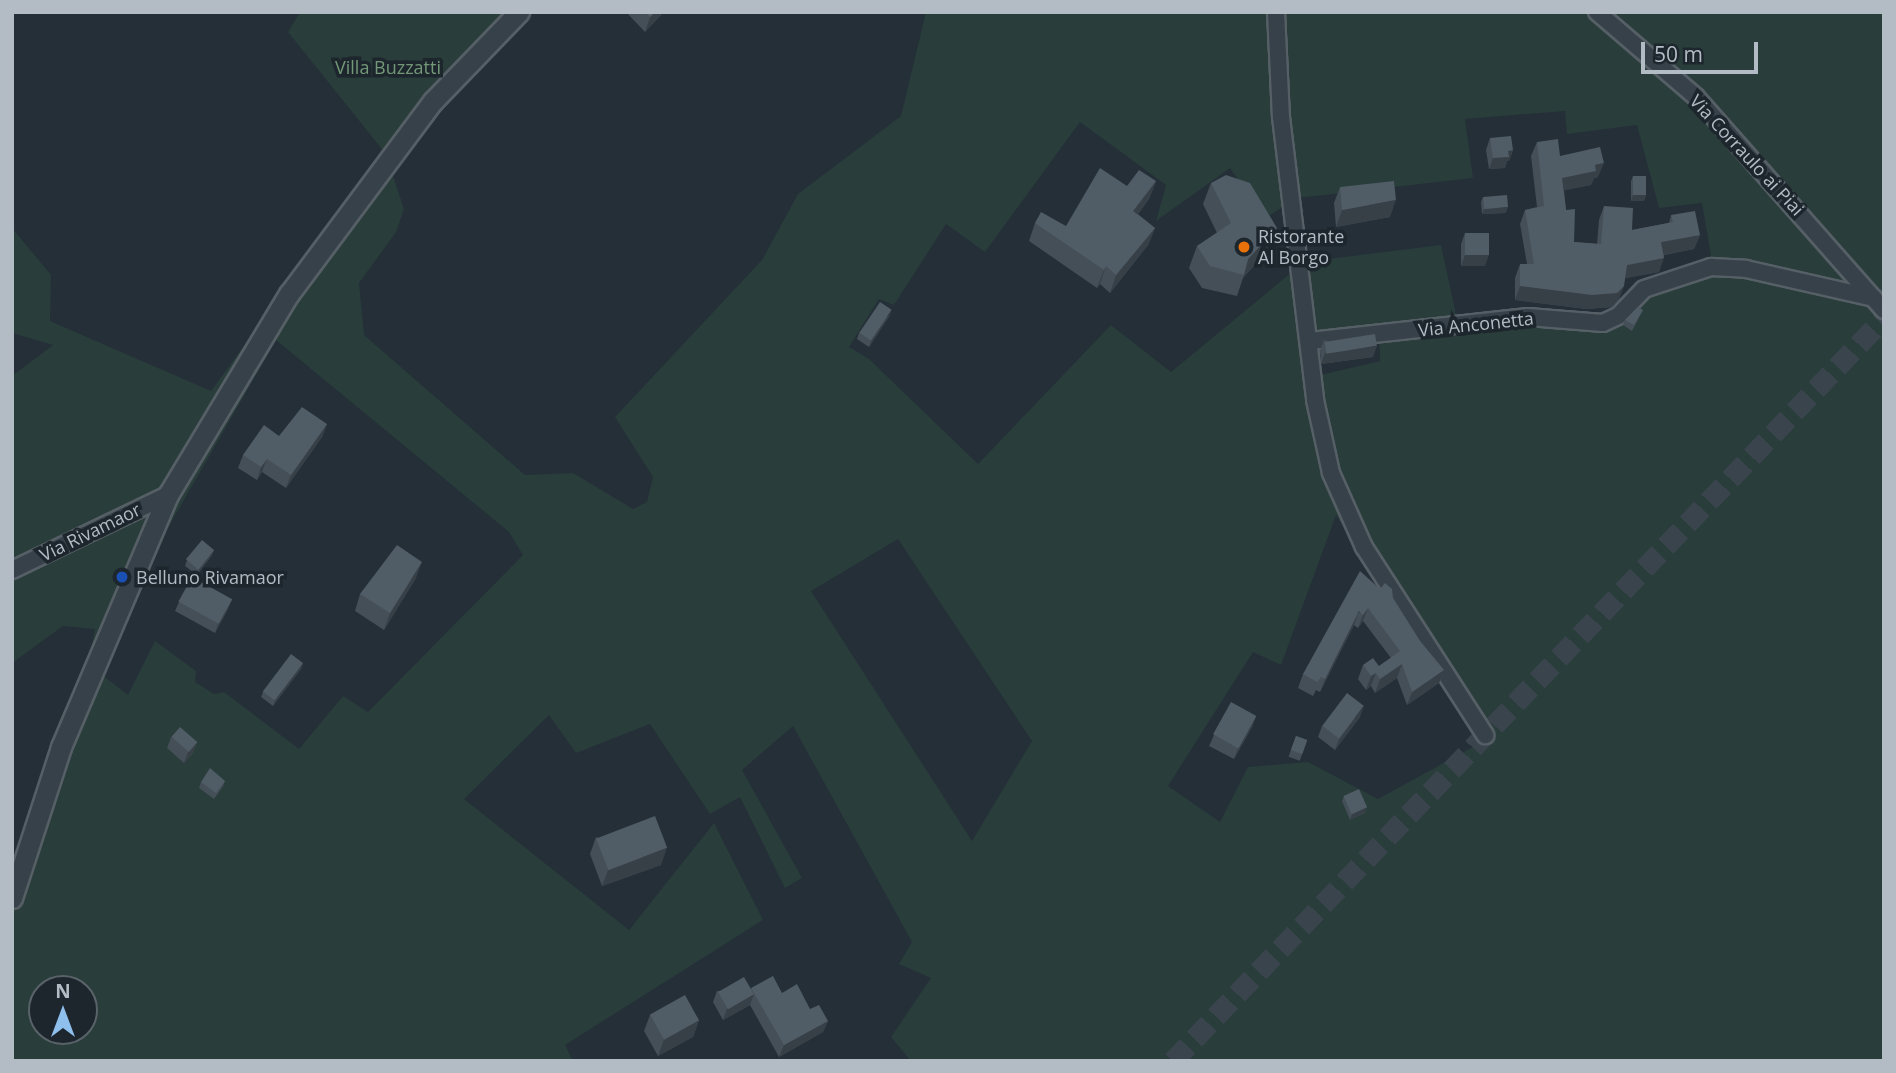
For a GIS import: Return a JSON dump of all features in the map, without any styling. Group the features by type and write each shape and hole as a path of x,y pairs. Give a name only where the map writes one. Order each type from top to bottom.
{"street":[{"path":"12,898 61,747 168,495 289,294 433,101 519,12"},
{"path":"1276,12 1281,117 1324,448 1350,522 1485,734"},
{"name":"Via Corraulo ai Piai","path":"1597,12 1696,97 1879,304"},
{"name":"Via Anconetta","path":"1310,341 1528,317 1603,323 1618,316 1644,289 1711,267 1746,270 1879,304"},
{"name":"Via Rivamaor","path":"12,570 168,495"}],"green space":[{"name":"Villa Buzzatti","path":"300,12 515,12 385,152 404,209 396,232 359,283 364,335 525,475 573,473 633,509 647,502 653,477 615,417 762,260 798,194 901,116 926,12 1884,12 1884,1061 911,1061 891,1037 931,978 899,964 912,942 793,726 742,770 802,878 785,888 740,797 710,814 650,724 576,753 549,715 464,799 629,930 714,823 763,920 565,1045 573,1061 12,1061 12,868 89,664 95,629 63,626 12,663 12,376 53,345 12,333 12,228 51,275 50,321 211,391 385,153 288,32","holes":["1565,111 1567,134 1637,125 1659,208 1702,203 1712,262 1600,318 1458,324 1441,245 1304,262 1171,372 1111,325 978,464 869,359 849,347 879,299 894,305 946,224 985,252 1080,122 1166,185 1156,221 1230,168 1265,218 1297,198 1473,178 1465,119","1379,333 1380,361 1312,377 1309,340","276,340 509,532 523,555 368,712 343,696 299,749 224,692 214,694 195,682 196,671 155,641 128,695 89,665","1336,515 1480,743 1378,799 1308,762 1248,767 1220,822 1168,786 1253,652 1281,665","898,539 1032,741 972,841 811,591"]}],"building":[{"path":"1511,136 1513,150 1508,151 1509,157 1493,158 1490,138"},
{"path":"1558,139 1560,156 1600,147 1604,163 1595,165 1596,171 1562,178 1566,210 1575,209 1574,242 1601,244 1604,206 1633,208 1632,230 1673,222 1671,215 1695,211 1700,235 1661,242 1664,258 1627,265 1624,286 1617,293 1592,295 1520,286 1520,264 1534,264 1525,210 1544,206 1537,142"},
{"path":"1100,168 1127,186 1139,170 1156,181 1133,211 1155,228 1116,275 1106,266 1104,270 1035,223 1041,212 1066,226"},
{"path":"1226,175 1250,183 1277,228 1248,259 1244,275 1210,266 1197,246 1231,223 1211,183"},
{"path":"1633,176 1646,176 1646,195 1633,195"},
{"path":"1394,181 1396,200 1342,210 1340,187"},
{"path":"1507,195 1508,207 1484,209 1483,197"},
{"path":"1465,233 1489,233 1489,255 1465,255"},
{"path":"880,302 892,310 871,341 859,333"},
{"path":"1638,307 1643,310 1634,325 1625,320"},
{"path":"1375,334 1377,346 1327,354 1325,342"},
{"path":"302,407 327,424 291,475 267,459 261,467 243,455 264,425 279,436"},
{"path":"202,540 214,550 198,569 186,559"},
{"path":"397,545 422,562 390,613 360,594"},
{"path":"1360,571 1380,589 1385,583 1392,589 1393,598 1420,641 1444,670 1412,692 1402,664 1380,679 1376,673 1371,676 1363,665 1373,658 1379,666 1400,651 1368,608 1363,615 1359,611 1325,679 1321,677 1317,682 1303,674"},
{"path":"192,577 232,599 219,624 178,601"},
{"path":"291,654 303,663 275,701 263,692"},
{"path":"1347,693 1364,706 1339,738 1322,726"},
{"path":"1231,702 1256,716 1238,748 1213,734"},
{"path":"180,727 197,742 189,752 171,737"},
{"path":"1296,736 1307,740 1302,754 1291,750"},
{"path":"210,768 225,781 216,793 201,782"},
{"path":"1359,789 1367,807 1352,814 1343,796"},
{"path":"655,816 667,848 608,870 596,839"},
{"path":"773,976 782,993 797,984 810,1009 819,1005 828,1021 784,1045 751,988"},
{"path":"744,977 754,994 728,1009 718,992"},
{"path":"685,995 699,1020 664,1040 650,1014"}],"tunnel":[{"path":"1173,1061 1884,318"}],"place":[{"name":"Ristorante Al Borgo","path":"1244,247"},
{"name":"Belluno Rivamaor","path":"122,577"}]}
